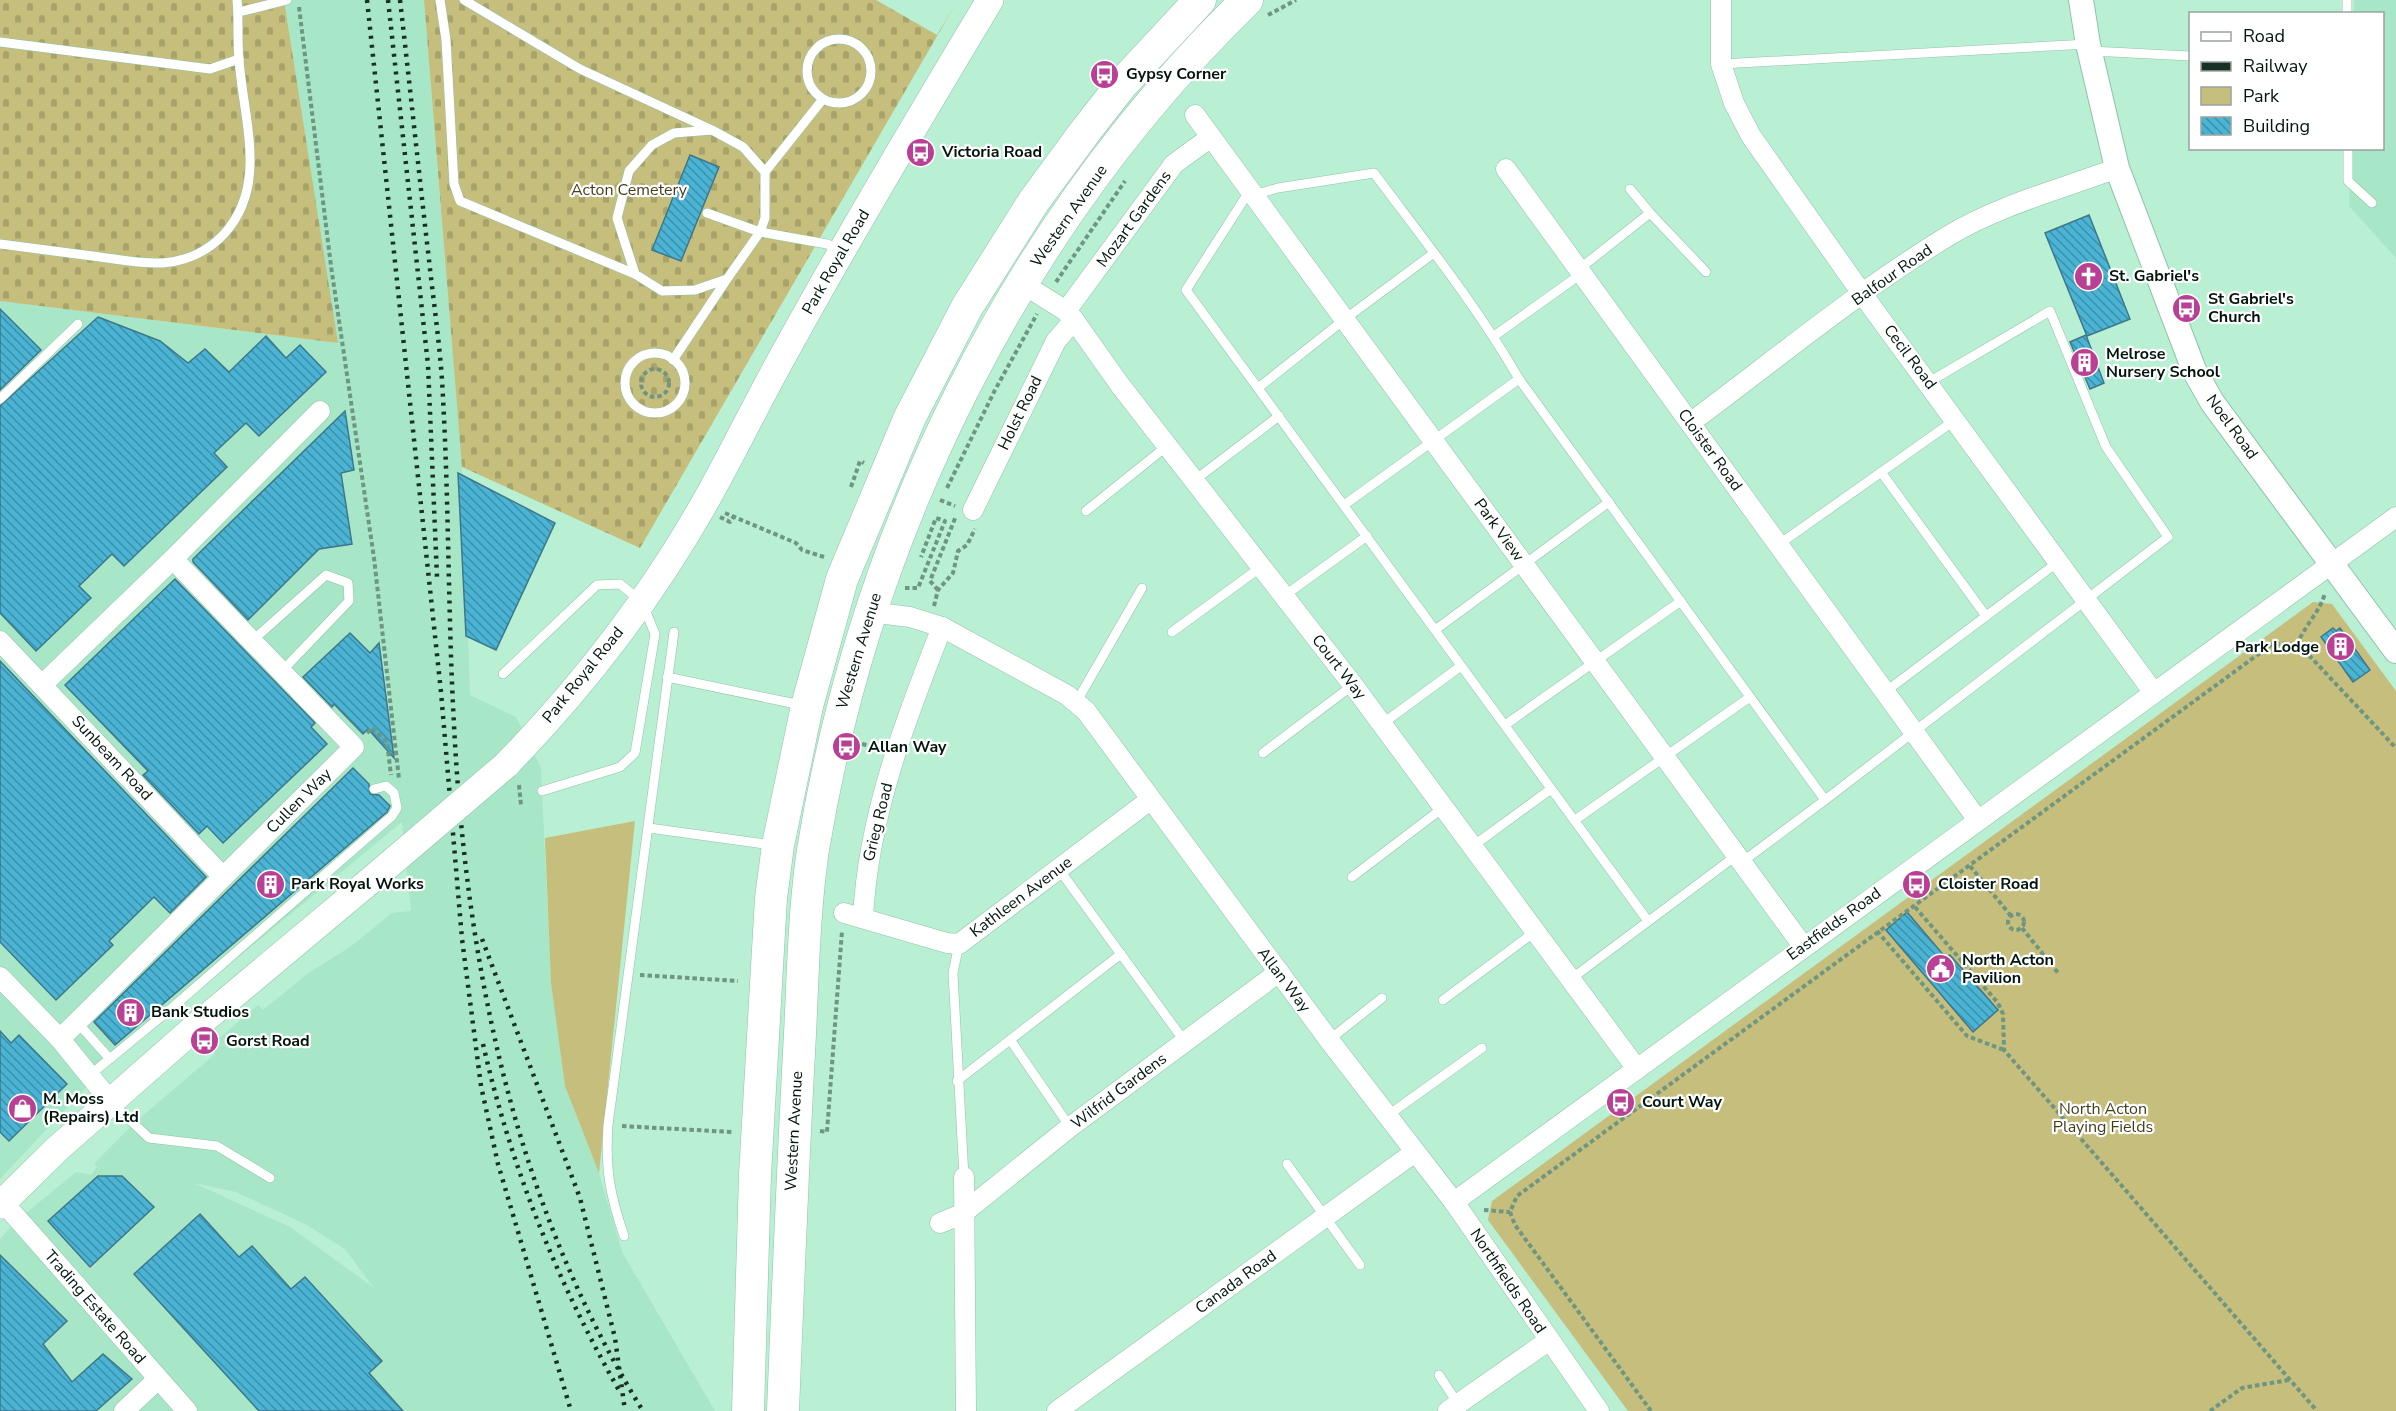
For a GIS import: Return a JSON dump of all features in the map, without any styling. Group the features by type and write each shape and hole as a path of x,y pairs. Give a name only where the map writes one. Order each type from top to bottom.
{"highway":[{"name":"Western Avenue","path":"748,1411 755,1174 771,898 778,845 807,706 847,568 910,417 962,316 1034,201 1087,129 1123,83 1200,0"},
{"path":"1239,8 1268,0"},
{"name":"Western Avenue","path":"783,1411 792,1164 813,854 838,721 870,612 906,517 964,385 998,323 1059,227 1132,129 1157,97 1239,8"}],"main road":[{"name":"Park Royal Road","path":"1,1204 200,1023 364,886 512,772 551,717 642,602 704,504 743,426 842,250 990,0"}],"street":[{"name":"Cecil Road","path":"1721,0 1721,64 1734,103 1751,136 1863,295 1929,382 2154,693"},
{"name":"Noel Road","path":"2081,0 2089,47 2117,168 2194,370 2212,402 2396,651"},
{"name":"Park View","path":"1195,115 1803,946"},
{"name":"Mozart Gardens","path":"1070,316 1174,164 1210,136"},
{"name":"Balfour Road","path":"1690,423 1863,295 1949,235 1993,214 2117,168"},
{"name":"Cloister Road","path":"1506,169 1977,819"},
{"name":"Court Way","path":"1023,284 1070,316 1120,385 1169,444 1383,724 1637,1069"},
{"name":"Holst Road","path":"973,510 1070,316"},
{"path":"43,684 173,559 320,411"},
{"name":"Eastfields Road","path":"1454,1202 1977,819 2396,517"},
{"name":"Cullen Way","path":"60,1039 354,747 173,559"},
{"name":"Allan Way","path":"870,612 928,623 1077,701 1415,1152"},
{"name":"Grieg Road","path":"863,918 866,873 877,819 928,623"},
{"name":"Sunbeam Road","path":"0,641 223,877"},
{"name":"Kathleen Avenue","path":"843,913 947,944 959,944 1150,800"},
{"name":"Wilfrid Gardens","path":"940,1223 962,1214 1070,1127 1279,972"},
{"path":"0,977 60,1039 111,1102"},
{"name":"Northfields Road","path":"1415,1152 1454,1202 1548,1341 1599,1411"},
{"name":"Canada Road","path":"1057,1411 1415,1152"},
{"path":"964,1177 962,1214 966,1411"},
{"name":"Trading Estate Road","path":"1,1204 187,1411"},
{"path":"1453,1407 1548,1341"},
{"path":"124,1411 158,1379"}],"lane":[{"path":"0,244 145,263 186,259 211,246 234,223 245,204 250,181 248,131 239,59 237,0"},
{"path":"238,12 287,0"},
{"path":"440,0 446,40 454,184 460,201 634,274 662,291 695,290 727,279"},
{"path":"464,0 580,69 712,130 743,147 765,172"},
{"path":"834,38 855,42 869,59 872,70 870,82 856,99 845,103 823,99 810,85 807,75 810,56 816,47 834,38"},
{"path":"0,42 210,69 239,59"},
{"path":"1721,64 2089,47 2189,56"},
{"path":"673,360 760,232 765,218 765,172 823,99"},
{"path":"634,274 617,218 629,171 652,145 674,134 712,130"},
{"path":"2348,150 2348,181 2372,203"},
{"path":"1648,921 1186,290 1252,192 1374,173 1494,336 1519,379 1825,800"},
{"path":"1630,189 1706,272"},
{"path":"707,213 760,232 827,244 842,250"},
{"path":"1494,336 1579,272 1650,213"},
{"path":"1258,388 1344,319 1434,253"},
{"path":"1571,979 1648,921 1825,800 2168,537 2106,447 2050,311 1929,382"},
{"path":"0,399 78,324"},
{"path":"656,353 673,360 684,377 682,396 676,404 660,413 650,413 633,404 625,386 630,366 646,354 656,353"},
{"path":"1344,505 1519,379"},
{"path":"1195,480 1279,416"},
{"path":"1778,545 1955,419"},
{"path":"1086,511 1169,444"},
{"path":"1881,472 1986,616"},
{"path":"1435,630 1609,502"},
{"path":"1284,596 1367,536"},
{"path":"1885,692 2059,561"},
{"path":"1172,632 1261,567"},
{"path":"252,641 326,575 348,583 350,601 282,671"},
{"path":"503,675 597,585 620,584 642,602 655,634 635,753 620,767 542,791"},
{"path":"1077,701 1142,588"},
{"path":"1505,725 1681,601"},
{"path":"624,1236 610,1193 608,1125 674,632"},
{"path":"1383,724 1461,666"},
{"path":"667,677 807,706"},
{"path":"1263,753 1353,685"},
{"path":"1575,820 1750,697"},
{"path":"90,1075 392,816 397,808 394,793 386,786 374,789"},
{"path":"1473,846 1551,789"},
{"path":"1352,878 1444,807"},
{"path":"649,828 778,845"},
{"path":"1058,868 1185,1042"},
{"path":"1443,1000 1536,931"},
{"path":"959,944 953,973 957,1081 964,1177"},
{"path":"957,1081 1121,954"},
{"path":"1329,1040 1382,998"},
{"path":"77,1022 110,1059"},
{"path":"1011,1041 1070,1127"},
{"path":"1387,1116 1482,1048"},
{"path":"111,1102 149,1138 218,1146 270,1178"},
{"path":"1287,1164 1328,1217 1360,1265"},
{"path":"1439,1375 1453,1407"}],"path":[{"path":"298,0 331,266 374,558 398,762"},
{"path":"655,369 666,376 667,388 661,395 648,395 642,388 641,379 646,372 655,369"},
{"path":"938,590 930,581 959,507 939,500"},
{"path":"704,504 798,543 802,550 826,558"},
{"path":"928,623 938,590 953,573 958,551 967,545 977,524 973,510"},
{"path":"730,522 734,516"},
{"path":"904,588 918,588 945,521 936,518 918,565"},
{"path":"2297,645 2302,632 2322,603 2333,563"},
{"path":"1915,907 2108,769 2259,655 2281,642 2297,645 2396,748"},
{"path":"372,728 387,742 392,785"},
{"path":"859,756 863,740"},
{"path":"512,772 521,805"},
{"path":"1970,866 2011,916"},
{"path":"1651,1411 1515,1225 1510,1212 1511,1204 1517,1196 1913,904 1998,1003 2003,1014 2004,1050"},
{"path":"827,1132 843,913"},
{"path":"2019,914 2025,920 2022,928 2018,930 2010,927 2008,919 2019,914"},
{"path":"2022,928 2059,974"},
{"path":"1877,931 1967,1036 2004,1050 2318,1411"},
{"path":"627,974 738,981"},
{"path":"830,982 838,982"},
{"path":"608,1125 732,1132"},
{"path":"2210,1411 2242,1388 2290,1380"}],"shaded area":[{"path":"284,0 424,0 462,467 470,695 516,717 541,768 551,983 565,1086 599,1173 622,1252 715,1411 0,1411 0,1239 14,1223 76,1172 91,1175 97,1167 94,1164 132,1125 215,1054 209,1047 258,1005 263,1010 307,974 350,947 392,913 411,911 402,822 104,1068 0,1179 0,301 337,343","holes":["194,1183 236,1192 305,1224 345,1249 374,1288 290,1227"]},
{"path":"2354,0 2396,0 2396,258 2349,206 2351,150 2384,150 2384,12 2354,12"}],"green space":[{"path":"0,0 284,0 338,343 0,301"},
{"name":"Acton Cemetery","path":"424,0 876,0 937,35 958,0 640,548 462,467"},
{"name":"North Acton Playing Fields","path":"2313,602 2332,604 2396,691 2396,1411 1628,1411 1488,1220 1492,1201"},
{"path":"635,821 599,1173 565,1086 551,983 545,838"}],"building":[{"path":"690,155 719,167 681,261 652,250"},
{"name":"St. Gabriel's","path":"2089,215 2130,319 2087,336 2045,233"},
{"path":"0,309 41,350 0,390"},
{"path":"98,317 160,341 188,363 205,349 229,372 266,336 286,358 300,345 326,372 259,436 246,423 214,453 227,467 124,566 112,554 79,586 91,598 36,651 0,613 0,406"},
{"name":"Melrose Nursery School","path":"2086,335 2104,383 2090,389 2070,342"},
{"path":"345,411 354,470 341,473 352,544 319,549 248,620 193,562 193,559"},
{"path":"458,473 555,523 496,650 466,636"},
{"path":"175,579 315,723 311,727 327,744 223,843 207,826 199,834 143,775 148,771 65,685"},
{"name":"Park Lodge","path":"2333,628 2336,631 2340,628 2370,670 2353,682 2321,637"},
{"path":"350,633 370,653 379,643 394,758 368,729 363,734 303,677"},
{"path":"0,661 206,877 170,913 154,897 109,941 113,945 56,1000 0,942"},
{"name":"Park Royal Works","path":"353,768 369,784 370,794 379,795 390,806 387,812 115,1045 94,1022"},
{"name":"North Acton Pavilion","path":"1907,912 1946,958 1950,955 1998,1010 1973,1032 1886,930"},
{"name":"M. Moss (Repairs) Ltd","path":"0,1031 11,1043 19,1035 67,1084 9,1141 0,1132"},
{"path":"98,1176 122,1176 154,1207 90,1267 48,1221"},
{"path":"200,1214 239,1257 252,1246 291,1289 305,1277 382,1361 369,1373 403,1411 259,1411 134,1274"},
{"path":"0,1255 67,1321 43,1344 72,1382 103,1354 132,1379 96,1411 0,1411"}],"railway":[{"path":"367,0 441,692 462,939 481,1086 498,1164 571,1411"},
{"path":"388,0 428,365 437,577"},
{"path":"400,0 442,381 452,684 460,815 485,993 505,1081 530,1167 561,1251 599,1332 643,1411"},
{"path":"482,939 580,1198 615,1338 625,1411"},
{"path":"483,1044 507,1135 538,1223 576,1309 620,1392"}],"place":[{"name":"Gypsy Corner","path":"1105,74"},
{"name":"Victoria Road","path":"921,152"},
{"name":"St. Gabriel's","path":"2088,276"},
{"name":"St Gabriel's Church","path":"2187,308"},
{"name":"Melrose Nursery School","path":"2085,363"},
{"name":"Park Lodge","path":"2340,647"},
{"name":"Allan Way","path":"847,747"},
{"name":"Park Royal Works","path":"270,884"},
{"name":"Cloister Road","path":"1917,884"},
{"name":"North Acton Pavilion","path":"1941,969"},
{"name":"Bank Studios","path":"130,1012"},
{"name":"Gorst Road","path":"205,1041"},
{"name":"Court Way","path":"1621,1102"},
{"name":"M. Moss (Repairs) Ltd","path":"22,1108"}]}
